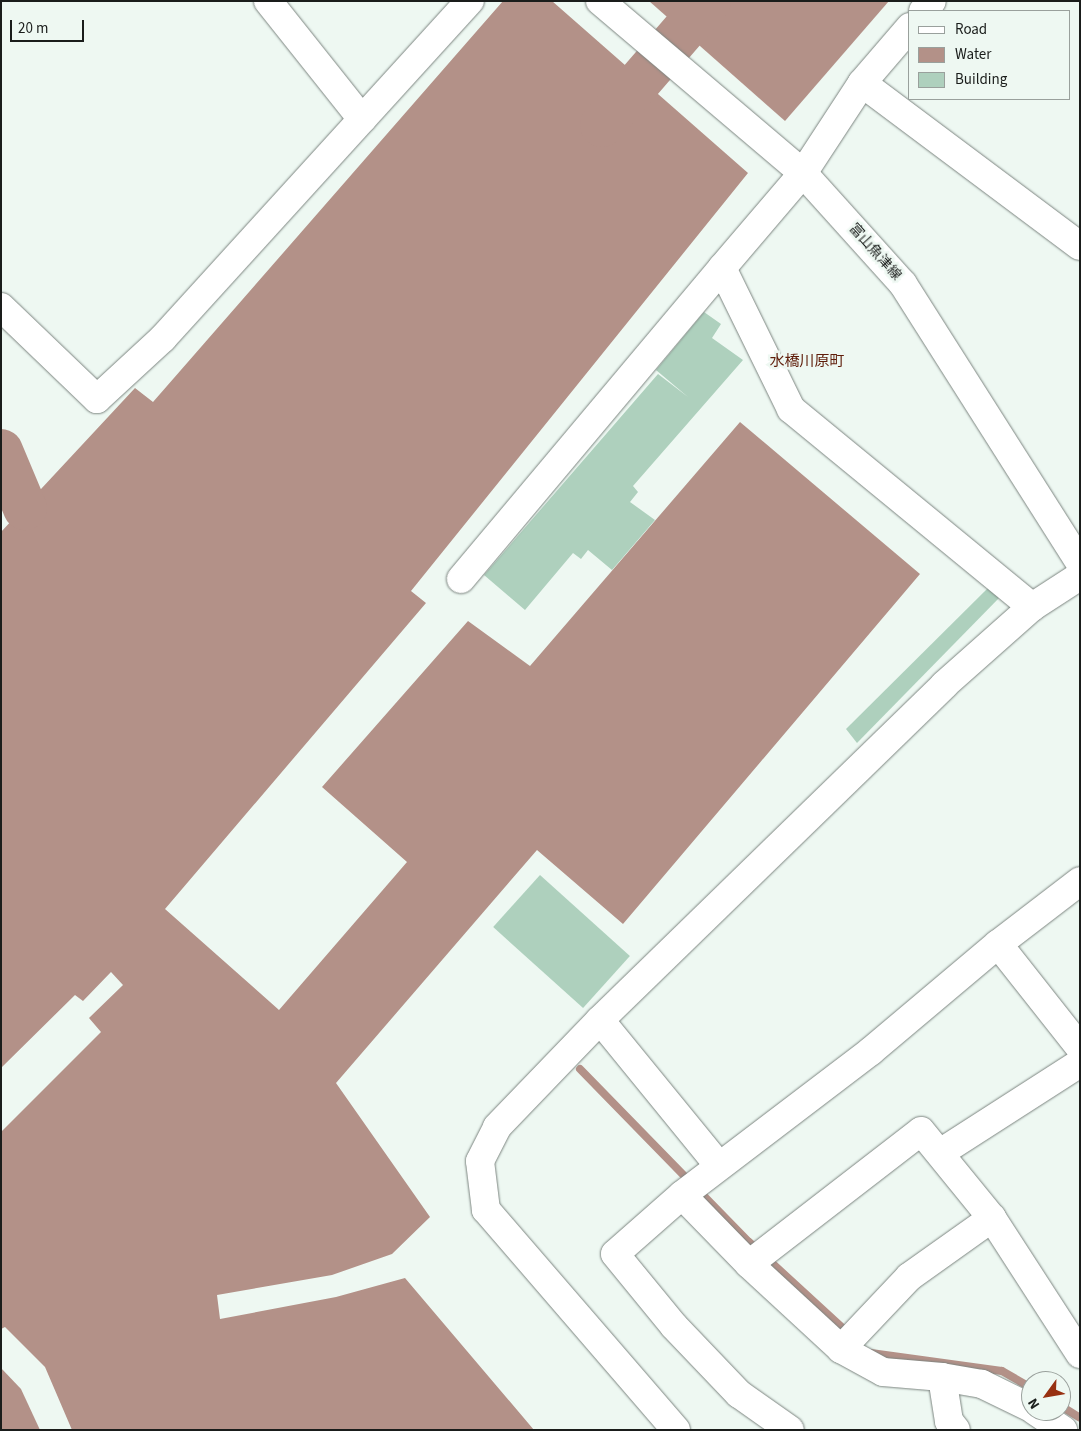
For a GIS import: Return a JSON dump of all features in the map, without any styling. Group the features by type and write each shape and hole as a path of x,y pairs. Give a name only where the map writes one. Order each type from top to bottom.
{"street":[{"path":"268,1 362,119"},
{"path":"1,307 97,398 169,331 470,1"},
{"name":"富山魚津線","path":"600,1 803,174 904,284 1080,563"},
{"path":"461,579 803,174 862,83 908,29"},
{"path":"862,83 1080,246"},
{"path":"722,268 791,409 1032,607"},
{"path":"676,1430 486,1210 480,1161 497,1126 600,1020 944,685 1032,607 1080,576"},
{"path":"790,1430 739,1394 674,1326 615,1254 682,1195 871,1052 998,944 1080,881"},
{"path":"998,944 1080,1048"},
{"path":"600,1020 719,1166"},
{"path":"940,1153 1080,1063"},
{"path":"749,1264 922,1131 992,1218 1080,1354"},
{"path":"682,1195 749,1264 841,1349 883,1372 942,1377 982,1384 1021,1403"},
{"path":"841,1349 909,1277 992,1218"},
{"path":"942,1377 949,1420 956,1430"},
{"path":"1050,1421 1063,1430"}],"water":[{"path":"503,1 552,1 748,173 411,591 426,603 165,909 279,1010 407,862 322,787 468,621 530,666 740,422 920,574 623,924 537,850 336,1083 430,1217 392,1254 332,1275 217,1295 220,1319 336,1297 405,1278 534,1430 72,1430 45,1367 5,1327 1,1329 1,1132 101,1032 89,1018 123,985 111,972 83,1001 75,995 1,1068 1,532 135,388 153,402"},
{"path":"649,1 889,1 785,121"},
{"path":"1,1368 21,1389 40,1430 1,1430"}],"building":[{"path":"704,312 721,324 712,338 743,360 633,486 638,492 630,502 655,520 612,570 588,550 581,559 573,553 525,610 484,575 658,374 688,397 656,370"},
{"path":"989,587 1000,597 857,743 846,729"},
{"path":"540,875 630,956 583,1008 493,927"}],"waterway":[{"path":"602,125 709,1"},
{"path":"1,451 25,508"},
{"path":"580,1069 749,1242 849,1334"},
{"path":"871,1353 1002,1371 1021,1382"},
{"path":"1071,1412 1080,1418"}],"district":[{"name":"水橋川原町","path":"807,362"}]}
